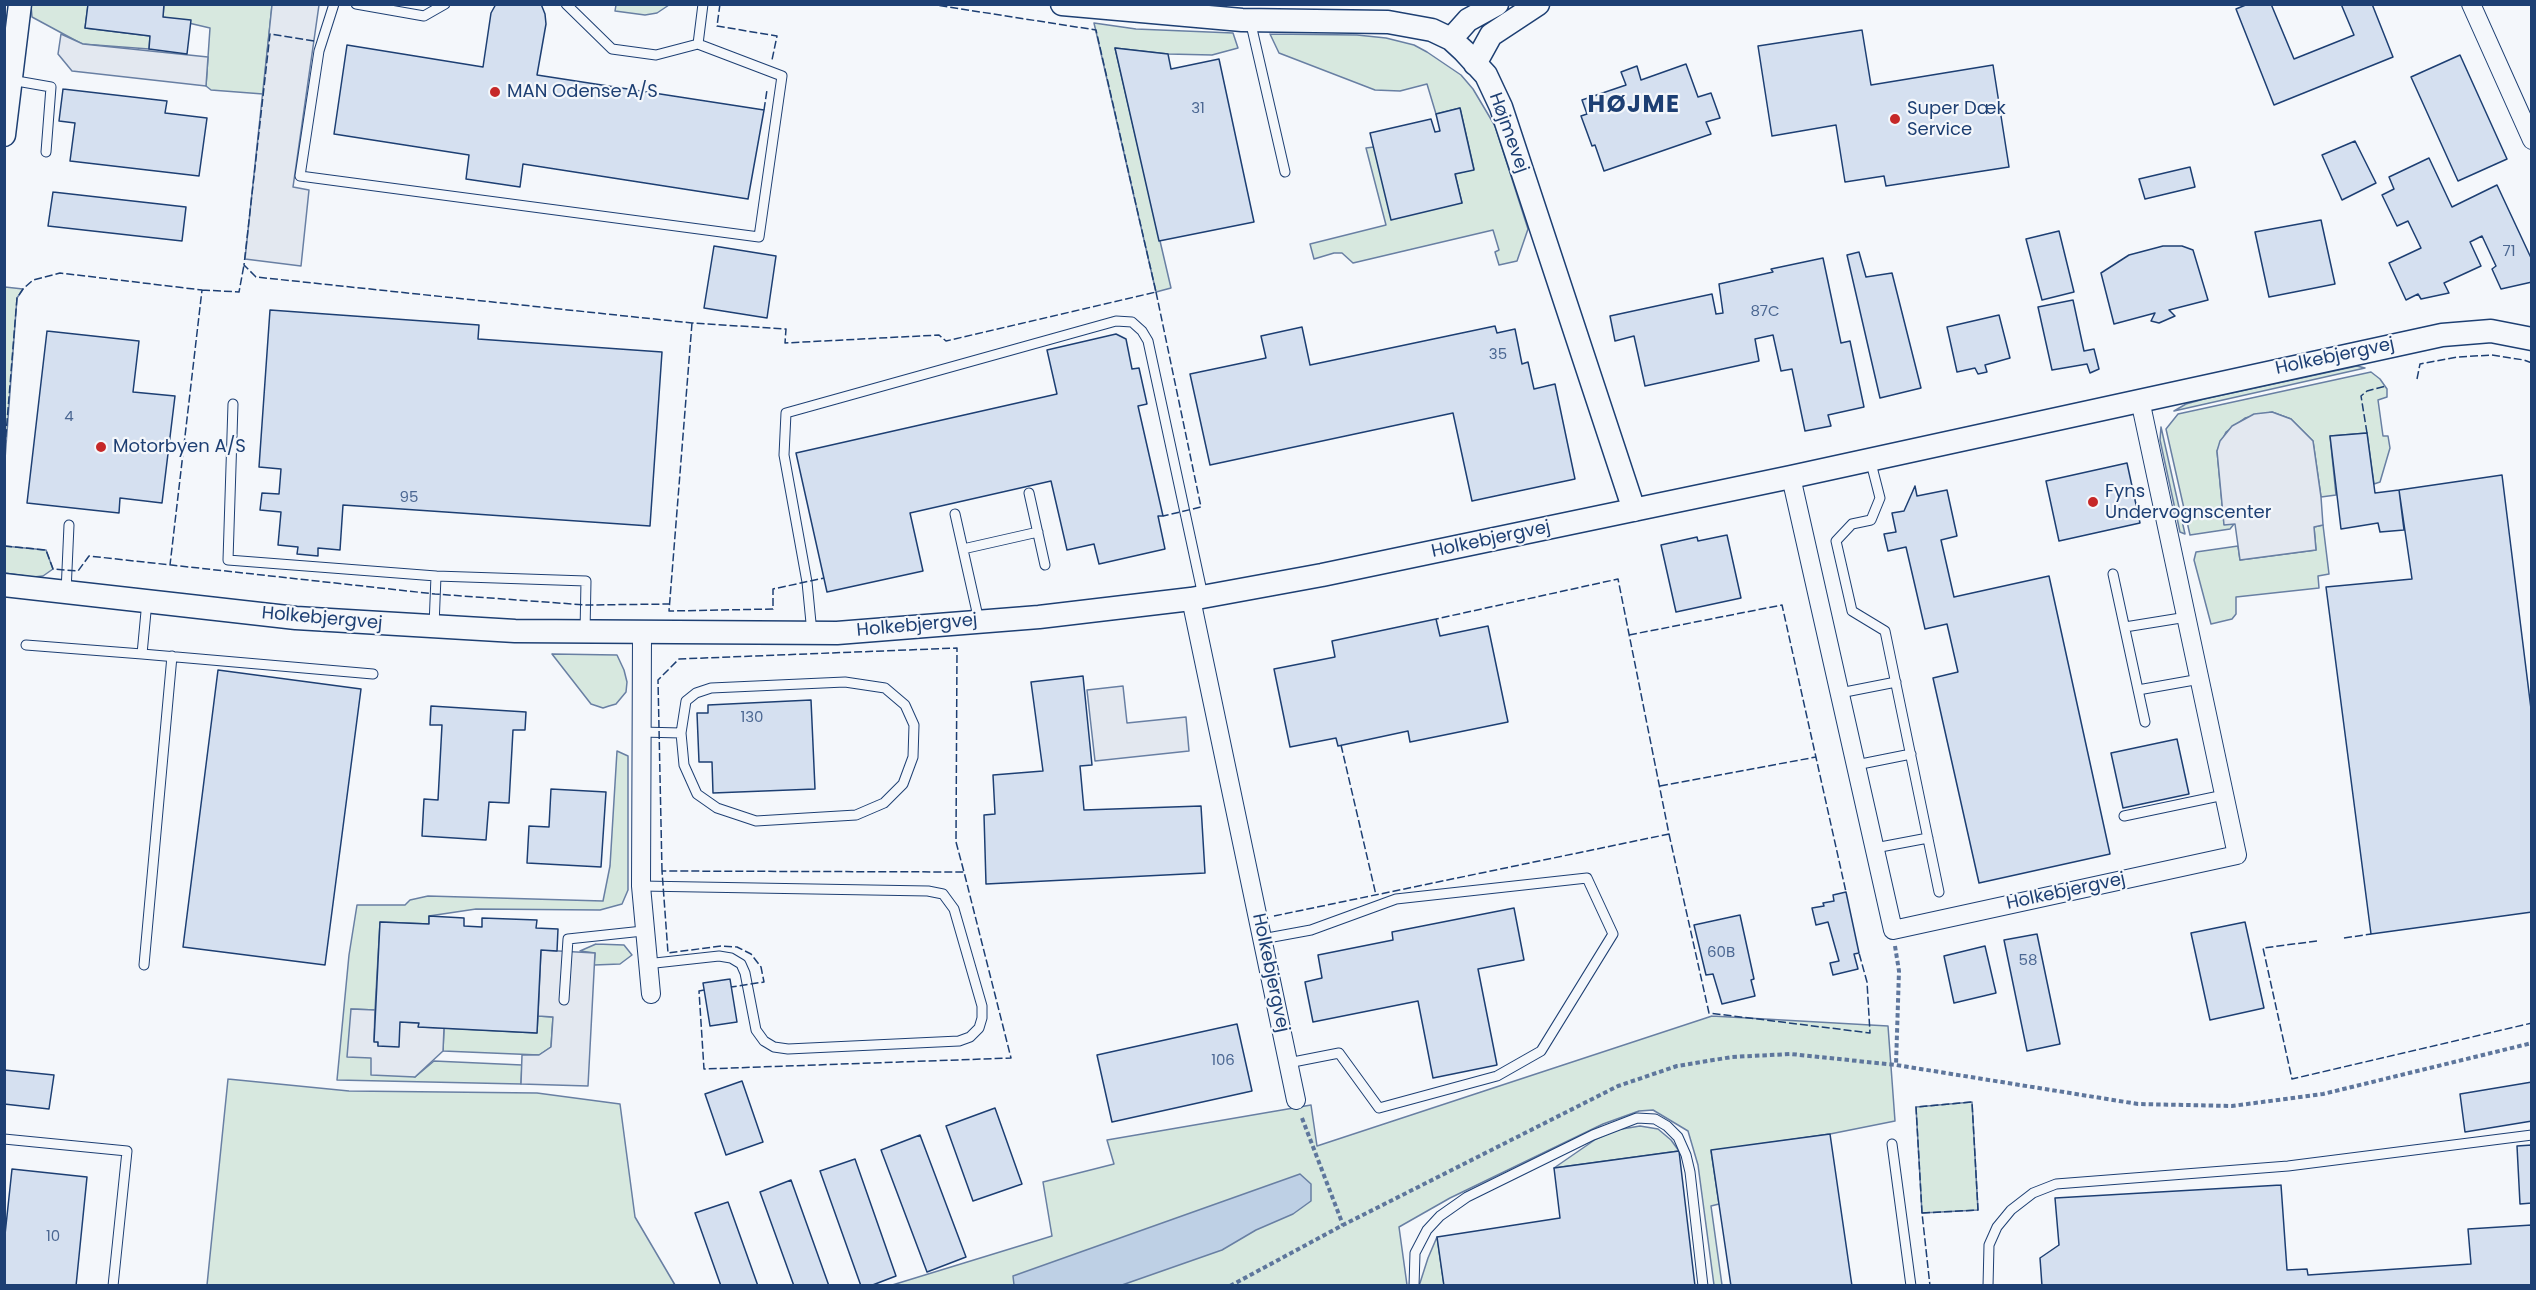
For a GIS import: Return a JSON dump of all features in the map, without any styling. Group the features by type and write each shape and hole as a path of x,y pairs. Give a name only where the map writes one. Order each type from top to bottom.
{"street":[{"name":"Højmevej","path":"1062,4 1250,20 1388,22 1432,30 1451,39 1486,75 1501,107 1634,510"},
{"path":"1451,39 1468,20 1497,4"},
{"path":"1475,64 1491,35 1538,4"},
{"path":"2471,4 2532,140"},
{"path":"4,135 18,5"},
{"name":"Holkebjergvej","path":"4,585 296,618 585,632 812,633 979,621 1197,598 1322,575 1791,477 2442,334 2491,331 2532,339"},
{"name":"Holkebjergvej","path":"1893,930 2237,855 2140,400"},
{"path":"1791,477 1893,930"},
{"name":"Holkebjergvej","path":"1197,598 1262,939 1296,1100"},
{"path":"642,634 641,886 646,964 651,994"}],"lane":[{"path":"334,4 319,51 300,177 759,237 782,76 698,44 656,55 612,49 566,4"},
{"path":"356,4 424,16 445,4"},
{"path":"698,44 703,4"},
{"path":"1250,20 1285,172"},
{"path":"11,80 51,87 46,152"},
{"path":"812,633 807,582 784,455 786,413 1116,321 1132,322 1142,331 1148,341 1197,598"},
{"path":"234,404 228,560 436,576 586,581 585,632"},
{"path":"1870,459 1880,498 1871,520 1852,524 1836,541 1852,611 1885,631 1939,892"},
{"path":"1029,493 1045,565"},
{"path":"955,514 979,621"},
{"path":"66,592 69,525"},
{"path":"963,549 1038,532"},
{"path":"2114,574 2145,722"},
{"path":"434,626 436,576"},
{"path":"142,654 147,601"},
{"path":"2125,627 2187,617"},
{"path":"26,645 373,674"},
{"path":"144,965 172,656"},
{"path":"2138,690 2200,679"},
{"path":"845,682 885,688 904,705 914,725 913,757 903,784 884,802 856,815 756,821 717,808 697,794 684,765 681,732 686,702 696,693 711,688 845,682"},
{"path":"1840,693 1896,682"},
{"path":"641,732 681,732"},
{"path":"1856,765 1911,754"},
{"path":"2124,816 2224,795"},
{"path":"1875,848 1928,838"},
{"path":"1262,939 1311,930 1396,899 1587,878 1613,934 1541,1051 1497,1076 1379,1108 1339,1053 1288,1063"},
{"path":"641,886 928,891 943,894 954,909 982,1006 982,1018 979,1028 970,1037 959,1041 788,1049 774,1047 764,1041 756,1030 745,973 741,964 731,958 719,956 646,964"},
{"path":"564,1000 568,939 643,931"},
{"path":"1414,1286 1415,1253 1427,1230 1440,1216 1467,1197 1593,1135 1638,1118 1655,1119 1667,1126 1678,1137 1686,1155 1703,1286"},
{"path":"1988,1286 1989,1245 1997,1227 2011,1210 2033,1193 2056,1184 2288,1166 2532,1135"},
{"path":"4,1139 127,1151 113,1286"},
{"path":"1892,1144 1911,1286"}],"path":[{"path":"1893,930 1899,971 1896,1065"},
{"path":"1230,1286 1343,1224 1618,1086 1677,1066 1732,1057 1791,1054 1896,1065 2138,1104 2232,1106 2323,1094 2532,1043"},
{"path":"1296,1100 1343,1224"}],"shaded area":[{"path":"616,4 669,5 657,13 645,15 615,11"},
{"path":"31,5 88,5 85,28 150,36 149,49 82,44 32,17"},
{"path":"164,5 272,5 263,94 211,90 206,86 210,28 163,17"},
{"path":"272,5 319,5 293,187 309,190 301,266 245,259"},
{"path":"1094,23 1136,29 1233,33 1238,48 1212,55 1168,54 1115,48 1171,288 1156,292"},
{"path":"61,34 83,44 208,57 206,86 72,71 58,54"},
{"path":"1270,34 1357,35 1386,38 1414,45 1461,75 1473,89 1495,126 1528,229 1517,261 1499,265 1495,252 1499,250 1493,230 1353,263 1342,253 1314,259 1310,244 1386,225 1366,148 1374,147 1462,203 1455,174 1474,169 1460,108 1436,114 1427,84 1400,91 1375,90 1279,53"},
{"path":"5,287 23,289 17,298 5,459"},
{"path":"2357,366 2365,368 2174,411 2186,404 2204,399"},
{"path":"2371,372 2387,389 2387,397 2378,400 2383,436 2388,436 2390,448 2380,482 2374,484 2367,433 2330,436 2336,495 2321,497 2313,441 2291,419 2272,412 2245,418 2226,432 2217,451 2224,524 2234,524 2230,529 2190,535 2166,429 2178,414"},
{"path":"2272,412 2291,419 2313,441 2323,525 2314,527 2316,550 2240,560 2235,524 2224,525 2217,451 2220,441 2232,426 2254,414"},
{"path":"2161,427 2185,534 2180,532 2160,440"},
{"path":"2323,525 2329,574 2318,576 2319,588 2236,597 2236,614 2232,619 2211,624 2194,560 2196,552 2238,546 2240,560 2316,550 2314,527"},
{"path":"4,546 46,550 53,569 43,576 33,577 5,573"},
{"path":"552,654 617,655 627,682 626,692 616,704 603,708 591,704"},
{"path":"1123,686 1127,723 1186,717 1189,751 1095,761 1087,690"},
{"path":"617,751 628,756 628,890 622,904 600,910 476,909 429,916 429,924 380,922 375,1010 351,1009 372,1058 415,1077 434,1061 522,1065 521,1084 337,1080 349,955 357,905 405,905 410,900 428,896 603,901 610,866"},
{"path":"596,944 624,945 632,955 620,964 594,965 595,953 580,951"},
{"path":"541,950 595,953 588,1086 521,1084 522,1055 539,1055 551,1047 553,1017 538,1016"},
{"path":"351,1009 375,1010 374,1041 378,1042 378,1046 400,1022 419,1023 419,1027 444,1028 443,1051 415,1077 371,1075 371,1058 347,1057"},
{"path":"538,1016 553,1017 551,1047 539,1055 443,1051 444,1028 537,1033"},
{"path":"1712,1016 1888,1026 1895,1121 1830,1134 1711,1151 1719,1204 1711,1206 1722,1285 1714,1285 1698,1165 1688,1131 1653,1110 1639,1111 1603,1124 1450,1198 1399,1227 1407,1285 889,1286 1052,1236 1043,1182 1114,1164 1107,1140 1311,1105 1317,1146"},
{"path":"228,1079 349,1091 537,1093 620,1104 635,1217 675,1285 207,1285"},
{"path":"1972,1102 1978,1210 1922,1213 1916,1107"},
{"path":"1640,1126 1658,1129 1671,1140 1679,1151 1554,1168 1596,1139 1616,1130"},
{"path":"1437,1237 1444,1285 1419,1286 1428,1258"}],"water":[{"path":"1300,1174 1311,1184 1311,1201 1293,1214 1256,1230 1222,1250 1122,1285 1014,1285 1013,1276"}],"building":[{"path":"88,4 164,4 163,17 191,20 187,54 149,49 150,36 85,28"},
{"name":"MAN Odense A/S","path":"496,4 541,4 546,24 537,75 764,110 748,199 523,164 520,187 466,179 469,155 334,134 347,45 483,67 491,13"},
{"path":"2248,4 2271,4 2294,59 2354,35 2341,4 2372,4 2393,57 2274,105 2236,9"},
{"path":"1862,30 1871,85 1993,65 2009,167 1886,186 1884,176 1845,182 1836,125 1772,136 1758,46"},
{"path":"1115,48 1168,54 1171,69 1219,59 1254,222 1159,241"},
{"path":"2460,55 2507,159 2458,181 2411,77"},
{"path":"1686,64 1698,97 1711,93 1720,118 1706,122 1711,134 1604,171 1581,116 1587,114 1582,100 1626,85 1621,72 1637,66 1641,80"},
{"path":"63,89 167,101 165,113 207,118 199,176 70,161 75,123 59,121"},
{"path":"1460,108 1474,170 1455,174 1462,203 1391,220 1370,133 1431,119 1435,132 1440,131 1436,114"},
{"path":"2355,141 2376,183 2342,200 2322,155"},
{"path":"2429,158 2452,207 2497,185 2532,260 2532,282 2501,289 2492,269 2496,266 2482,236 2470,242 2481,266 2444,283 2449,293 2421,299 2418,294 2406,300 2389,263 2421,248 2408,221 2397,226 2382,195 2394,189 2389,177"},
{"path":"2190,167 2195,187 2145,199 2139,179"},
{"path":"53,192 186,207 182,241 48,226"},
{"path":"2321,220 2335,284 2269,297 2255,232"},
{"path":"2059,231 2074,292 2042,300 2026,239"},
{"path":"714,246 776,256 767,318 704,308"},
{"path":"2163,246 2182,246 2193,250 2208,300 2169,310 2175,316 2159,323 2151,321 2155,313 2114,324 2101,273 2129,255"},
{"path":"1859,252 1866,277 1892,273 1921,388 1880,398 1847,255"},
{"path":"1823,258 1841,343 1850,341 1864,407 1828,415 1831,426 1805,431 1792,369 1781,371 1773,335 1755,339 1759,361 1645,386 1634,336 1615,341 1610,316 1712,294 1716,314 1723,313 1719,284 1773,272 1771,269"},
{"path":"2073,300 2084,351 2094,349 2099,369 2090,373 2087,364 2052,370 2038,307"},
{"path":"270,310 479,325 478,339 662,352 650,526 343,505 340,550 318,548 318,556 297,554 298,547 278,545 281,512 260,510 262,493 279,494 281,469 259,467"},
{"path":"1999,315 2010,358 1985,365 1987,372 1978,374 1975,368 1957,372 1947,327"},
{"path":"1495,326 1497,333 1515,329 1522,364 1528,362 1534,389 1555,384 1575,479 1472,501 1453,413 1210,465 1190,374 1266,358 1261,336 1302,327 1310,365"},
{"name":"Motorbyen A/S","path":"47,331 139,341 133,392 175,396 162,503 120,498 119,513 27,503"},
{"path":"1116,334 1126,339 1132,369 1139,368 1147,404 1138,406 1163,516 1158,516 1165,549 1099,564 1094,544 1067,550 1051,481 910,513 923,571 827,592 796,453 1057,394 1047,350"},
{"path":"2367,433 2375,493 2399,490 2404,530 2380,532 2378,523 2341,529 2330,436"},
{"name":"Fyns Undervognscenter","path":"2127,463 2140,523 2059,541 2046,481"},
{"path":"2502,475 2532,717 2532,912 2371,934 2326,587 2412,579 2399,490"},
{"path":"1915,486 1917,496 1947,490 1957,536 1941,540 1954,597 2049,576 2110,854 1979,883 1933,678 1958,672 1947,624 1925,629 1906,547 1888,551 1884,534 1896,532 1892,513 1904,511"},
{"path":"1727,535 1741,598 1676,612 1661,545 1697,537 1698,541"},
{"path":"1436,619 1440,636 1488,626 1508,722 1410,742 1408,731 1338,746 1336,738 1290,747 1274,669 1335,657 1332,641"},
{"path":"218,670 361,689 325,965 183,947"},
{"path":"1083,676 1092,765 1080,766 1084,810 1201,806 1205,873 986,884 984,815 995,814 993,775 1043,771 1031,682"},
{"path":"811,700 815,789 713,793 712,762 699,762 697,713 708,713 708,705"},
{"path":"431,706 526,712 525,730 513,730 509,803 489,802 486,840 422,836 424,799 438,800 442,725 430,725"},
{"path":"2177,739 2189,794 2123,808 2111,753"},
{"path":"551,789 606,792 601,867 527,863 529,826 549,827"},
{"path":"1846,892 1859,953 1854,954 1858,969 1833,975 1830,963 1839,961 1828,922 1816,925 1812,908 1824,906 1823,903 1834,901 1833,895"},
{"path":"1514,908 1524,960 1478,969 1497,1065 1433,1078 1418,1001 1313,1022 1305,982 1322,978 1318,955 1393,940 1392,932"},
{"path":"1740,915 1754,979 1751,980 1755,996 1722,1004 1713,974 1706,975 1694,925"},
{"path":"429,916 464,918 464,926 482,927 482,918 537,920 536,928 558,929 557,951 541,950 537,1033 418,1027 419,1023 400,1022 399,1047 378,1046 378,1042 374,1042 380,922 429,924"},
{"path":"2245,922 2264,1008 2210,1020 2191,933"},
{"path":"2037,934 2060,1044 2027,1051 2004,940"},
{"path":"1985,946 1996,993 1954,1003 1944,956"},
{"path":"730,979 737,1022 710,1026 703,983"},
{"path":"1237,1024 1252,1091 1112,1122 1097,1055"},
{"path":"4,1070 54,1075 49,1109 4,1104"},
{"path":"742,1081 763,1142 726,1155 705,1094"},
{"path":"2532,1082 2532,1121 2465,1132 2460,1094"},
{"path":"995,1108 1022,1184 973,1201 946,1126"},
{"path":"1830,1134 1852,1286 1731,1286 1711,1150"},
{"path":"920,1135 966,1257 927,1272 881,1150"},
{"path":"2532,1145 2532,1203 2520,1204 2517,1146"},
{"path":"1679,1151 1695,1286 1444,1286 1437,1237 1560,1218 1554,1168"},
{"path":"855,1159 896,1276 870,1286 861,1286 820,1171"},
{"path":"12,1169 87,1177 76,1286 4,1286 4,1244"},
{"path":"791,1180 829,1286 794,1286 760,1192"},
{"path":"2281,1185 2287,1270 2307,1269 2308,1275 2471,1264 2468,1229 2532,1225 2532,1286 2042,1286 2040,1258 2059,1245 2055,1198"},
{"path":"728,1202 758,1286 721,1286 695,1213"}],"fence":[{"path":"720,4 717,26 777,36 772,60"},
{"path":"830,4 836,4"},
{"path":"314,41 270,34 244,265 256,277 692,323 786,329 785,343 939,335 946,341 1156,292 1096,30 929,4"},
{"path":"764,110 767,90"},
{"path":"202,290 239,292 244,265"},
{"path":"4,459 17,298 33,280 60,273 202,290 170,565"},
{"path":"1156,292 1201,507 1163,516"},
{"path":"692,323 669,611 773,609 773,589 824,578"},
{"path":"2417,379 2420,364 2457,357 2492,355 2532,363"},
{"path":"2367,433 2361,396 2367,391 2386,386"},
{"path":"4,546 46,550 53,569 78,571 89,556 435,594 586,605 670,604"},
{"path":"1274,916 1669,834 1618,579 1436,619"},
{"path":"1629,635 1782,605 1846,892"},
{"path":"662,871 658,680 679,659 957,648 956,842 964,872"},
{"path":"1341,745 1376,895"},
{"path":"1660,786 1816,757"},
{"path":"1669,834 1709,1013 1870,1033 1867,982 1859,953"},
{"path":"704,990 699,991 704,1069 1011,1058 964,872 662,871 668,953 721,946 737,947 751,954 761,967 764,982 731,987"},
{"path":"2344,938 2371,934"},
{"path":"2317,941 2263,948 2292,1079 2532,1023"},
{"path":"1922,1213 1978,1210 1972,1102 1916,1107 1922,1213 1930,1286"}],"place":[{"name":"MAN Odense A/S","path":"495,92"},
{"name":"Super Dæk Service","path":"1895,119"},
{"name":"Motorbyen A/S","path":"101,447"},
{"name":"Fyns Undervognscenter","path":"2093,502"}],"district":[{"name":"HØJME","path":"1634,106"}]}
